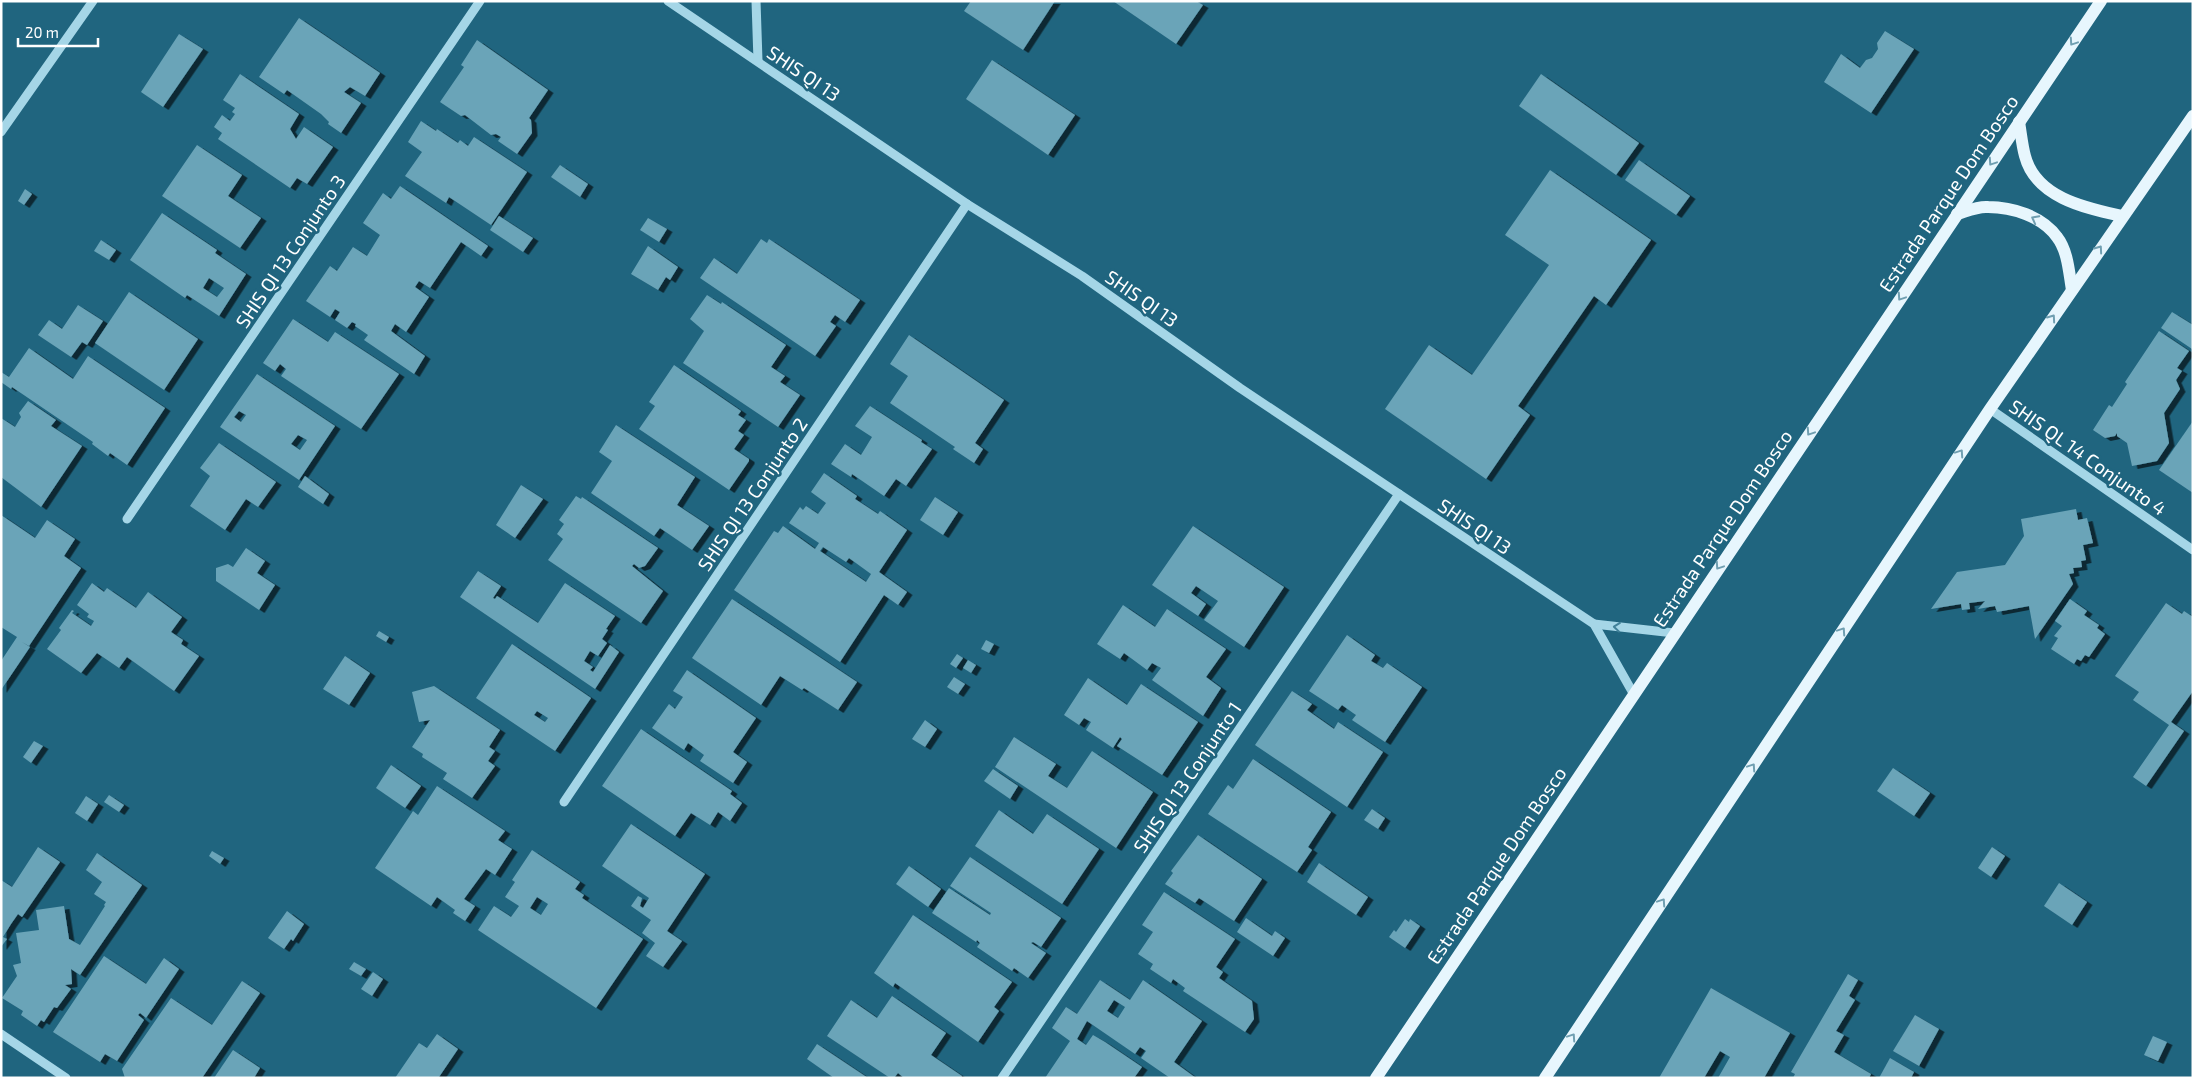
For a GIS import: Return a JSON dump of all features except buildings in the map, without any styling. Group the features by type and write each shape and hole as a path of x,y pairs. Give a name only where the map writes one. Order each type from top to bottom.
{"main road":[{"name":"Estrada Parque Dom Bosco","path":"1376,1078 1633,693 2100,1"},
{"path":"1545,1078 1990,409 2193,116"},
{"path":"2019,122 2025,158 2039,180 2054,194 2076,204 2122,216"},
{"path":"1957,214 1986,206 2012,209 2039,220 2058,237 2067,260 2072,290"}],"street":[{"path":"1,132 93,1"},
{"name":"SHIS QI 13 Conjunto 3","path":"127,520 480,1"},
{"name":"SHIS QI 13","path":"668,1 967,204 1082,276 1240,388 1594,624 1633,693"},
{"path":"756,1 758,61"},
{"name":"SHIS QI 13 Conjunto 2","path":"564,802 967,204"},
{"name":"SHIS QL 14 Conjunto 4","path":"1990,409 2193,550"},
{"name":"SHIS QI 13 Conjunto 1","path":"1002,1078 1399,494"},
{"name":"SHIS QI 13","path":"1594,624 1674,633"},
{"path":"1,1034 66,1078"}]}
